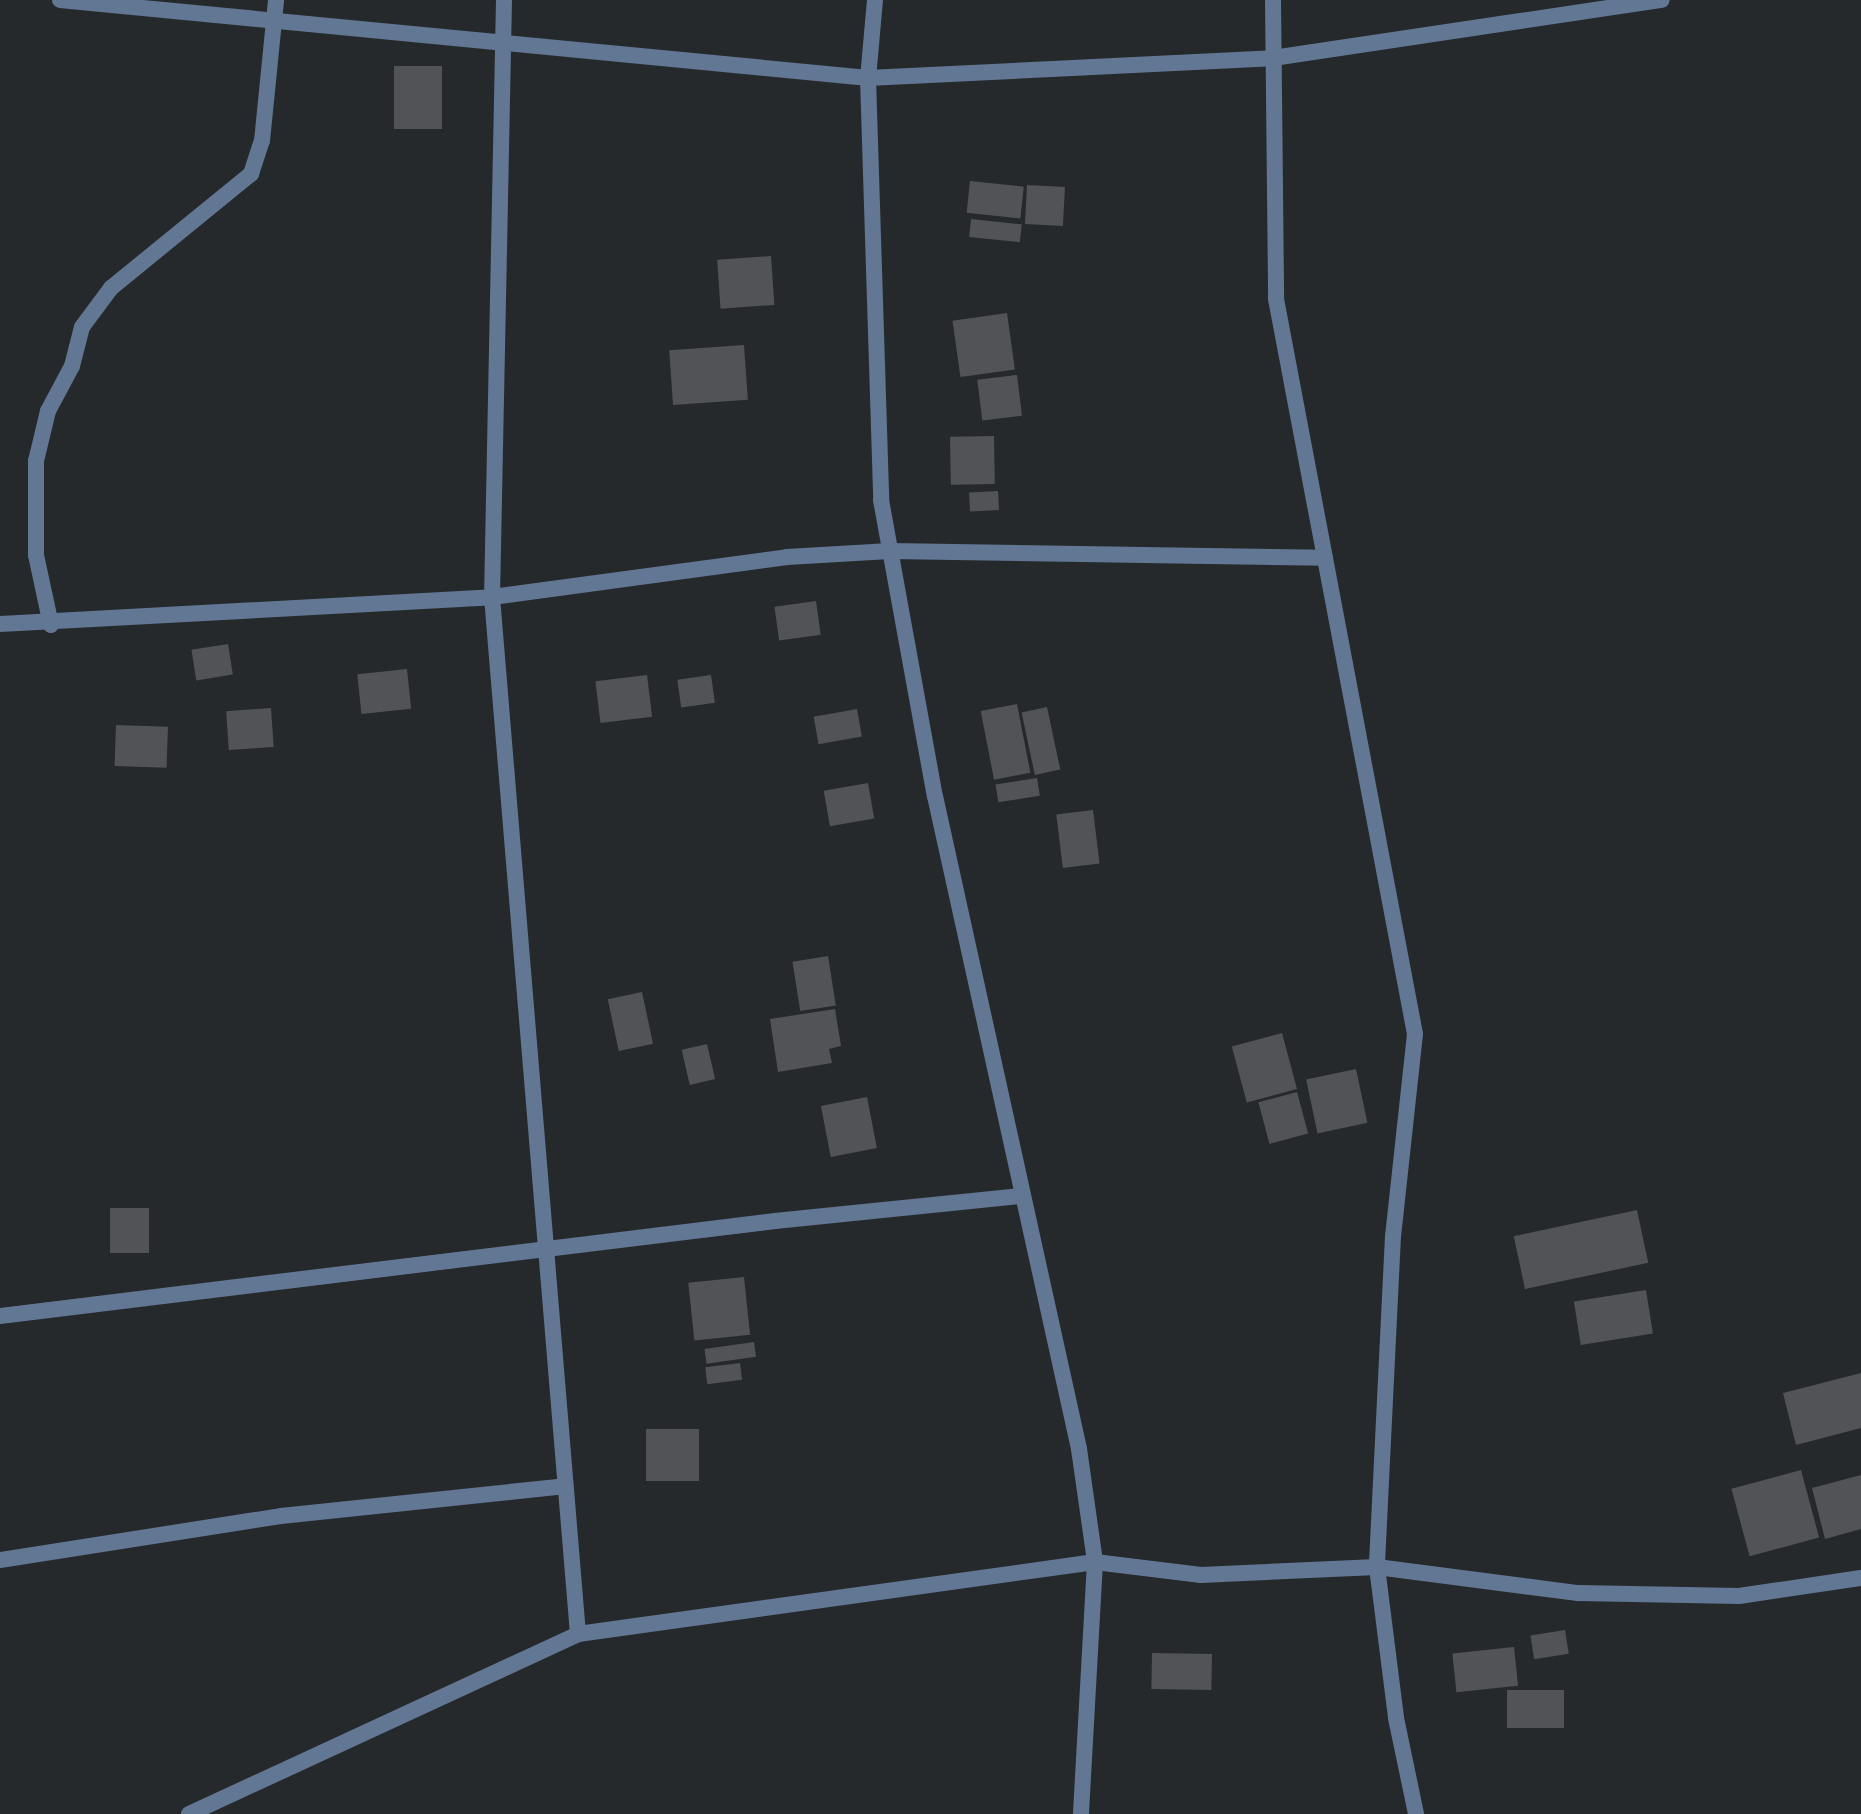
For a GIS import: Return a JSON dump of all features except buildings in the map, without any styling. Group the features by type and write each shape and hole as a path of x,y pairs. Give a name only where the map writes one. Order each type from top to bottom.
{"street":[{"path":"60,0 273,18 502,44 868,78 1273,58 1662,0"},
{"path":"51,625 36,555 36,461 48,411 72,366 82,327 111,288 251,174 262,141 276,0"},
{"path":"504,0 492,597 578,1634"},
{"path":"875,0 868,78 881,500 935,796 1020,1196 1079,1449 1095,1562 1081,1814"},
{"path":"1273,0 1276,299 1415,1034 1393,1236 1377,1567 1396,1718 1416,1814"},
{"path":"0,624 51,625 492,597 787,557 890,551 1325,558"},
{"path":"0,1316 1020,1196"},
{"path":"0,1560 281,1516 565,1486"},
{"path":"189,1814 578,1634 1095,1562 1201,1575 1377,1567 1578,1593 1739,1596 1861,1578"}]}
